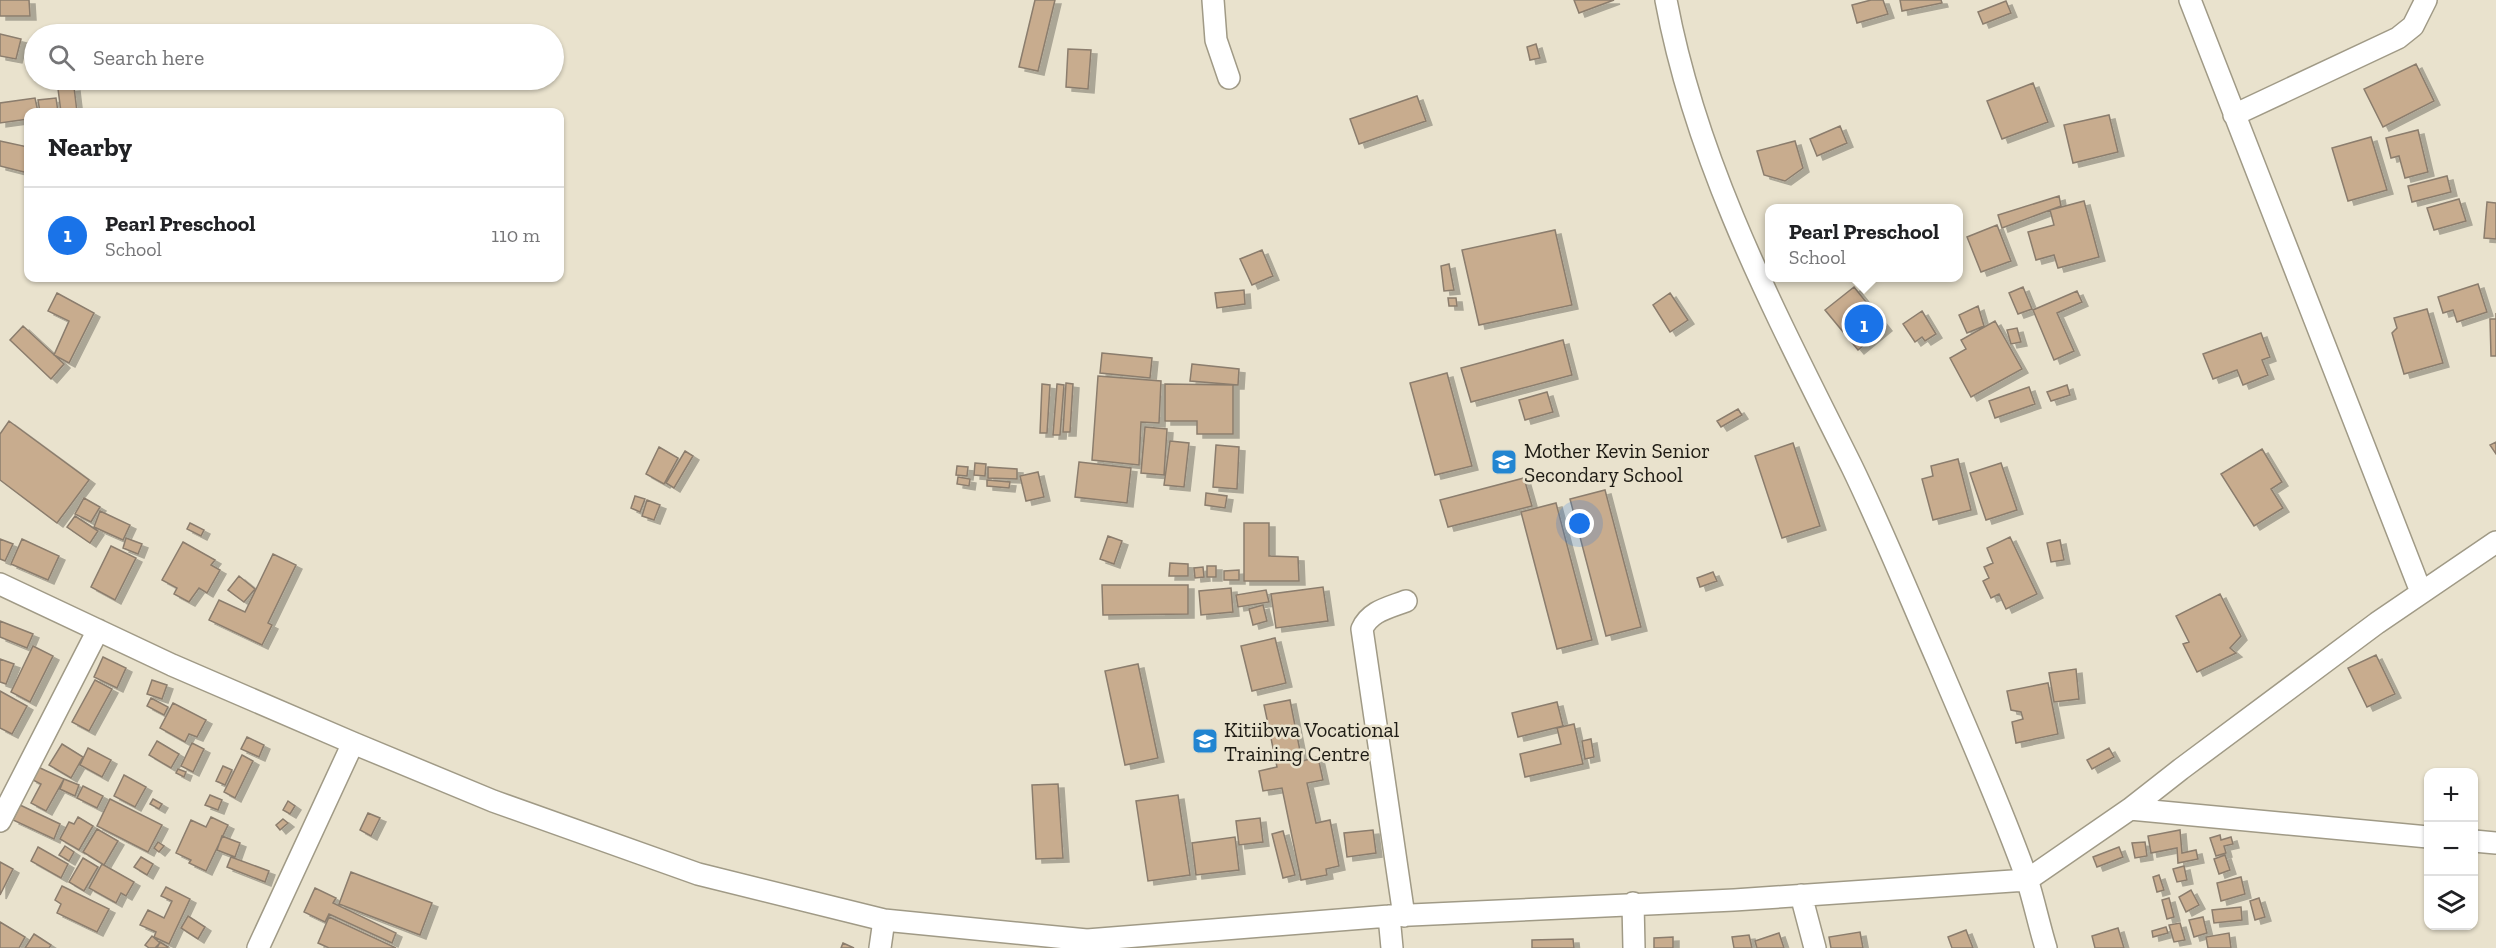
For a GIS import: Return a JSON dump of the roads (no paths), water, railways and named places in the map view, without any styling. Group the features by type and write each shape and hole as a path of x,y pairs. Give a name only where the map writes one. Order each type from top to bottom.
{"street":[{"path":"1213,0 1216,40 1229,78"},
{"path":"1666,0 1672,33 1694,113 1726,204 1805,375 1858,480 1971,738 2027,880 2046,948"},
{"path":"2190,0 2421,592"},
{"path":"2234,115 2398,39 2413,26 2426,0"},
{"path":"0,584 353,743 493,801 698,874 884,920 1087,940 1397,916 1801,895 2027,880 2130,809 2307,674 2421,592 2496,542"},
{"path":"1392,948 1397,916 1362,630 1366,621 1374,613 1406,601"},
{"path":"0,821 98,630"},
{"path":"258,948 353,743"},
{"path":"2130,809 2424,837"},
{"path":"2478,841 2496,843"},
{"path":"1801,895 1815,948"},
{"path":"1633,903 1634,948"},
{"path":"880,948 884,920"}],"place":[{"name":"Pearl Preschool","path":"1864,324"},
{"name":"Mother Kevin Senior Secondary School","path":"1504,462"},
{"name":"Kitiibwa Vocational Training Centre","path":"1205,741"}]}
